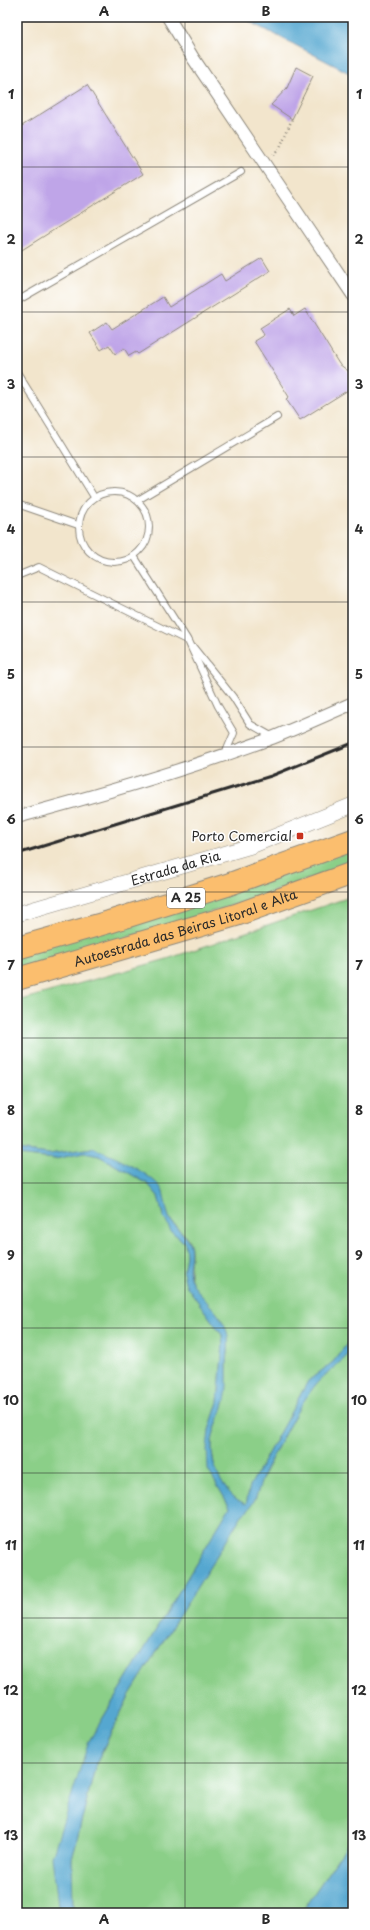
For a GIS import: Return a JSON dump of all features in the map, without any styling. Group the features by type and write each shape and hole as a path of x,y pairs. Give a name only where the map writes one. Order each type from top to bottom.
{"highway":[{"name":"A 25","path":"17,948 109,922 227,885 353,840"},
{"name":"Autoestrada das Beiras Litoral e Alta","path":"17,979 236,915 353,873"}],"street":[{"path":"168,17 193,58 353,295"},
{"path":"17,817 96,796 225,754 273,737 353,703"},
{"name":"Estrada da Ria","path":"17,914 251,846 353,805"}],"lane":[{"path":"17,302 241,172"},
{"path":"17,372 94,497"},
{"path":"138,500 277,417"},
{"path":"108,492 124,493 138,500 148,514 150,529 145,545 134,556 120,562 104,561 90,553 81,540 78,524 83,509 94,497 108,492"},
{"path":"17,504 78,524"},
{"path":"134,556 188,641 233,697 250,724 273,737"},
{"path":"17,576 39,567 188,641 218,706 234,733 225,754"}],"path":[{"path":"264,163 279,150 292,119"}],"green space":[{"path":"353,847 353,862 312,878 186,920 17,969 17,955"},
{"path":"353,896 353,1336 333,1362 308,1381 250,1486 246,1505 239,1501 226,1489 217,1474 213,1457 213,1436 224,1404 226,1390 228,1344 226,1334 219,1320 195,1288 190,1275 191,1247 189,1241 171,1220 166,1208 163,1192 93,1148 49,1154 17,1150 17,1001 167,959"},
{"path":"84,1152 99,1156 148,1184 158,1196 163,1216 171,1231 185,1243 186,1256 183,1273 186,1285 222,1335 223,1344 218,1402 209,1430 217,1485 230,1507 89,1741 58,1910 59,1913 17,1913 17,1155 55,1159"},
{"path":"353,1350 353,1836 301,1913 73,1913 72,1859 96,1764 129,1696 242,1515 255,1500 264,1474 302,1402 317,1383"}],"water":[{"path":"244,17 353,17 353,75 245,19"},
{"path":"93,1148 132,1166 152,1179 159,1186 163,1192 169,1218 189,1241 191,1249 189,1271 191,1280 221,1318 227,1332 227,1390 212,1442 214,1464 217,1473 221,1481 232,1495 246,1504 250,1486 308,1381 333,1362 353,1336 353,1350 317,1383 303,1402 265,1471 252,1505 242,1515 129,1696 96,1763 72,1859 73,1913 59,1913 52,1857 89,1741 230,1507 208,1470 207,1448 209,1430 218,1402 223,1344 222,1335 186,1285 183,1273 186,1256 185,1243 171,1231 163,1216 158,1196 148,1184 99,1156 84,1153 55,1159 17,1155 17,1150 49,1154"},
{"path":"353,1836 353,1913 301,1913"}],"building":[{"path":"296,67 313,76 292,119 271,105 287,88"},
{"path":"87,85 143,174 17,253 17,129"},
{"path":"262,258 270,271 138,354 136,352 129,356 124,348 115,354 109,345 101,350 90,333 107,322 112,329 163,297 169,307 221,274 225,281"},
{"path":"290,309 294,316 305,309 339,364 351,373 353,379 353,387 300,420 286,399 289,397 254,341 264,335 260,328"}],"railway":[{"path":"17,854 271,776 353,743"}],"place":[{"name":"Porto Comercial","path":"300,836"}]}
